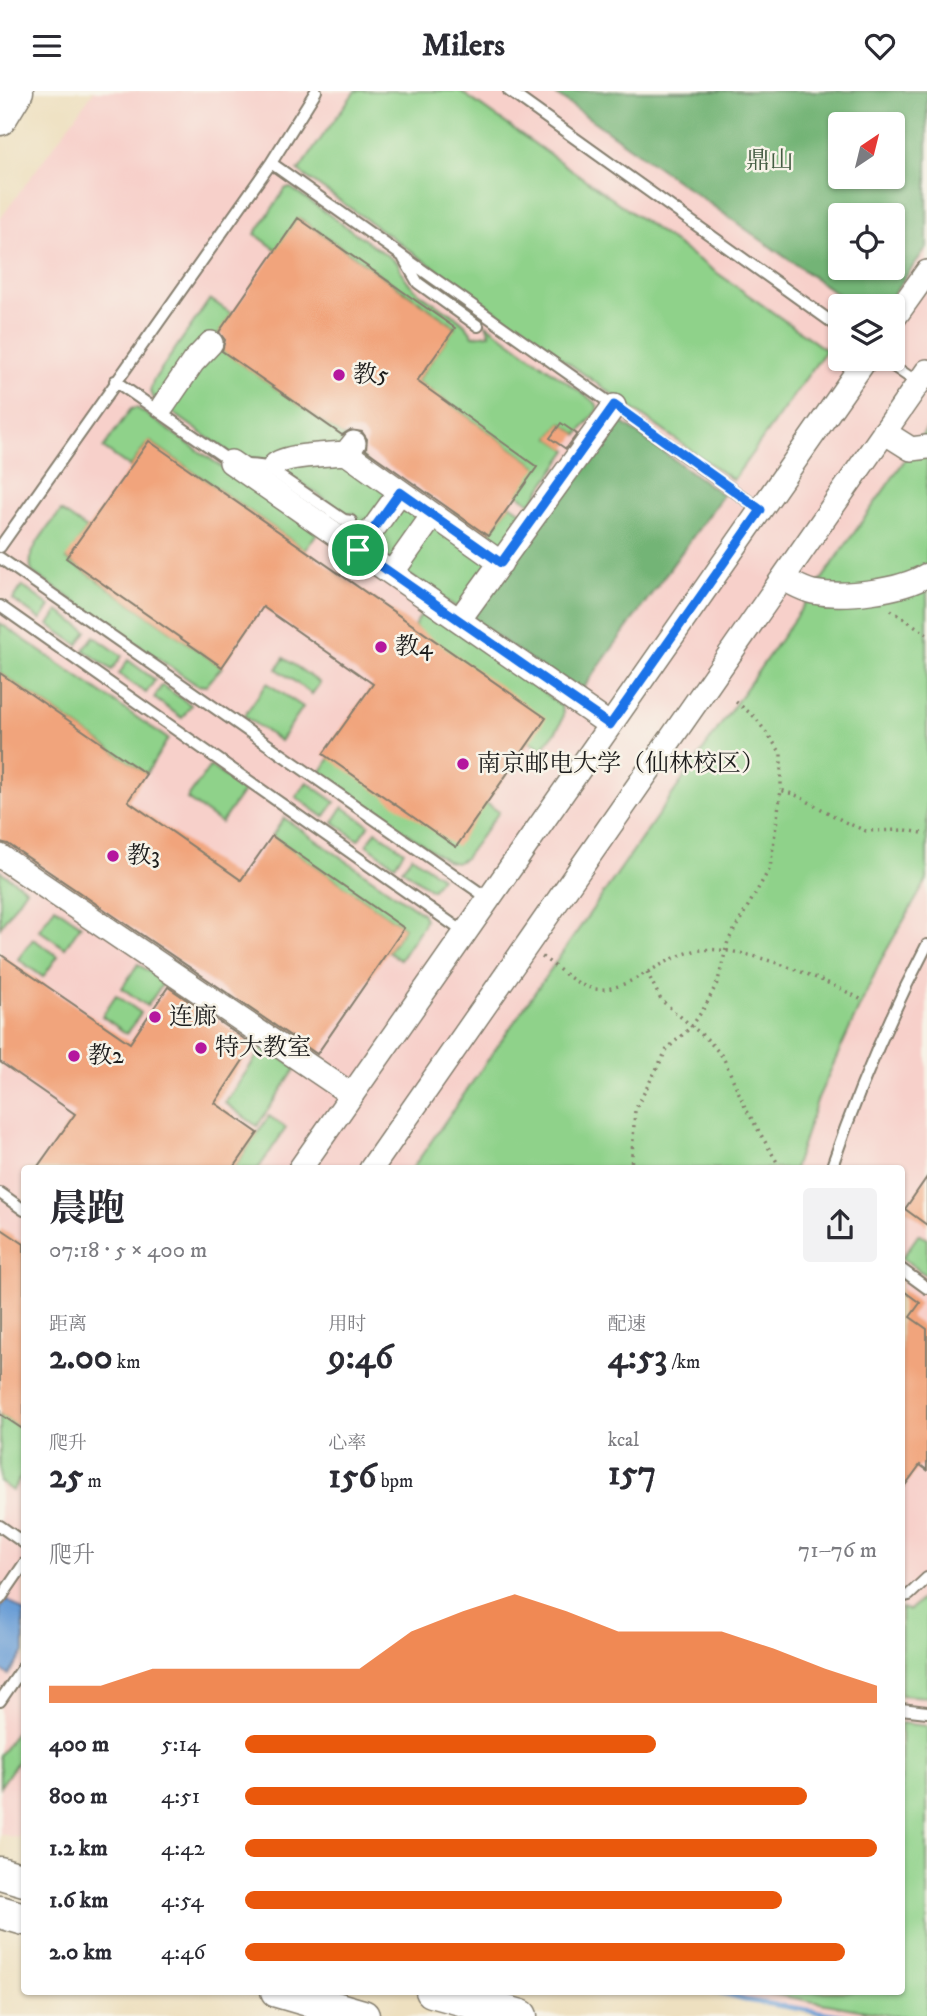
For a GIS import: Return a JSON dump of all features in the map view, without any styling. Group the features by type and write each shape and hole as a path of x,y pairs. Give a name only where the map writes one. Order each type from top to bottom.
{"main road":[{"path":"0,119 17,91"},
{"path":"0,1873 21,1879"},
{"path":"0,1912 21,1918"},
{"path":"291,1995 363,2016"},
{"path":"446,1995 521,2016"}],"street":[{"path":"905,303 927,272"},
{"path":"163,406 193,362 211,343"},
{"path":"303,1165 858,371"},
{"path":"374,1165 884,432 924,381"},
{"path":"459,620 614,405"},
{"path":"884,432 911,449 927,447"},
{"path":"275,465 279,460 350,448 400,492 501,563"},
{"path":"231,462 610,725"},
{"path":"358,550 400,492"},
{"path":"392,573 433,515"},
{"path":"783,579 811,592 831,594 904,586 927,575"},
{"path":"0,856 352,1095"}],"lane":[{"path":"0,547 271,163 316,91"},
{"path":"509,91 828,319"},
{"path":"271,163 761,510"},
{"path":"400,254 418,283 478,327"},
{"path":"905,371 924,381"},
{"path":"115,381 231,462 243,467 255,464 266,467 344,520 351,521"},
{"path":"0,558 489,899"},
{"path":"0,606 465,933"},
{"path":"832,1165 878,1048 927,945"},
{"path":"0,1193 21,1208"},
{"path":"905,1272 927,1288"},
{"path":"0,1526 21,1541"},
{"path":"0,1599 21,1568"},
{"path":"905,1596 927,1578"},
{"path":"0,1701 21,1670"},
{"path":"905,1709 927,1712"}],"path":[{"path":"888,609 927,634"},
{"path":"631,1165 635,1110 667,1049 692,1026 706,1005 718,981 725,949 770,868 780,790 781,753 755,717 736,702"},
{"path":"780,790 798,796 866,831 906,830 927,834"},
{"path":"526,947 586,987 603,990 625,985 675,956 699,950 725,949 814,977 862,1000"},
{"path":"646,971 661,1000 708,1040 723,1057 746,1109 779,1165"}],"shaded area":[{"name":"南京邮电大学（仙林校区）","path":"94,91 927,91 927,2016 844,2016 725,1995 905,1995 905,1165 21,1165 21,1834 18,1838 0,1834 0,219"}],"green space":[{"path":"355,91 460,91 826,350 733,480 298,171"},
{"name":"鼎山","path":"551,91 927,91 927,247 905,278 905,203 828,203 828,280 904,280 894,294 837,294"},
{"path":"286,188 291,188 398,263 404,277 413,287 457,318 473,336 490,334 486,324 596,403 598,409 578,435 561,423 550,438 568,450 531,503 517,494 536,466 417,381 455,327 299,218 277,250 255,234"},
{"path":"210,299 232,314 212,343 349,440 390,490 357,537 349,530 354,530 354,513 342,511 275,465 261,459 237,458 155,400 150,392 153,381"},
{"path":"137,408 317,533 305,550 149,441 130,467 103,448 131,409"},
{"path":"612,415 723,495 579,694 468,616"},
{"path":"927,428 927,880 881,960 818,1098 795,1165 415,1165"},
{"path":"402,498 427,515 393,562 369,545"},
{"path":"510,504 523,513 503,553 450,518 453,513 487,537"},
{"path":"61,511 87,529 67,559 222,667 206,686 197,685 32,572 30,564 34,548"},
{"path":"436,522 492,562 459,609 402,570"},
{"path":"22,586 50,606 41,620 13,600"},
{"path":"425,609 561,705 561,723 542,749 530,741 414,626"},
{"path":"58,611 87,631 78,645 49,625"},
{"path":"0,623 168,739 146,774 0,673"},
{"path":"94,636 122,656 112,670 84,650"},
{"path":"284,658 320,683 312,694 277,669"},
{"path":"128,660 155,680 146,693 119,674"},
{"path":"267,683 303,707 280,741 244,716"},
{"path":"162,685 191,705 182,718 154,698"},
{"path":"330,758 486,803 499,812 465,858 456,863 447,861 320,773"},
{"path":"210,766 244,790 221,823 187,799"},
{"path":"307,782 335,802 324,817 296,797"},
{"path":"343,807 369,825 358,840 333,822"},
{"path":"284,818 422,913 425,919 423,925 400,960 388,952 404,928 272,836"},
{"path":"376,831 404,851 395,865 367,845"},
{"path":"412,856 441,877 432,890 402,869"},
{"path":"0,871 26,889 0,927"},
{"path":"55,907 81,925 65,948 39,930"},
{"path":"33,939 58,956 43,977 18,959"},
{"path":"138,964 164,982 147,1006 122,988"},
{"path":"116,995 141,1013 127,1034 102,1016"},
{"path":"264,1046 296,1068 257,1126 225,1103"},
{"path":"269,1116 286,1128 261,1165 236,1165"},
{"path":"919,1234 927,1239 927,1276 905,1260 905,1254"},
{"path":"0,1414 21,1428 21,1477 12,1491 0,1482"},
{"path":"927,1594 927,1697 905,1695 905,1609 910,1610"},
{"path":"905,1723 927,1726 927,2016 892,2016 777,1995 905,1995"},
{"path":"21,1724 21,1756 0,1787 0,1755"}],"water":[{"path":"7,1599 21,1610 21,1657 9,1675 0,1669 0,1609"}],"building":[{"name":"教5","path":"298,218 455,328 417,381 537,467 488,536 366,450 367,439 362,432 350,430 342,435 222,351 225,340 219,332"},
{"path":"561,423 577,434 566,449 550,438"},
{"name":"教4","path":"149,441 546,718 456,847 323,754 373,684 263,607 222,667 66,558"},
{"name":"教3","path":"0,673 146,774 128,801 241,880 272,836 404,928 317,1054 8,844 0,842"},
{"name":"教2","path":"0,954 130,1043 168,987 253,1045 215,1103 258,1133 236,1165 39,1165 75,1114 0,1062"},
{"path":"927,1177 927,1225 905,1209"},
{"path":"0,1228 21,1242 21,1428 0,1414"},
{"path":"905,1292 920,1303 910,1317 927,1329 927,1470 920,1465 905,1486"}],"waterway":[{"path":"727,1995 844,2016"}],"place":[{"name":"教5","path":"339,375"},
{"name":"教4","path":"381,647"},
{"name":"南京邮电大学（仙林校区）","path":"463,764"},
{"name":"教3","path":"113,856"},
{"name":"连廊","path":"155,1017"},
{"name":"特大教室","path":"201,1048"},
{"name":"教2","path":"74,1056"}],"route":[{"path":"614,405 761,510 610,725 358,550 400,492 501,563 614,405"}]}
